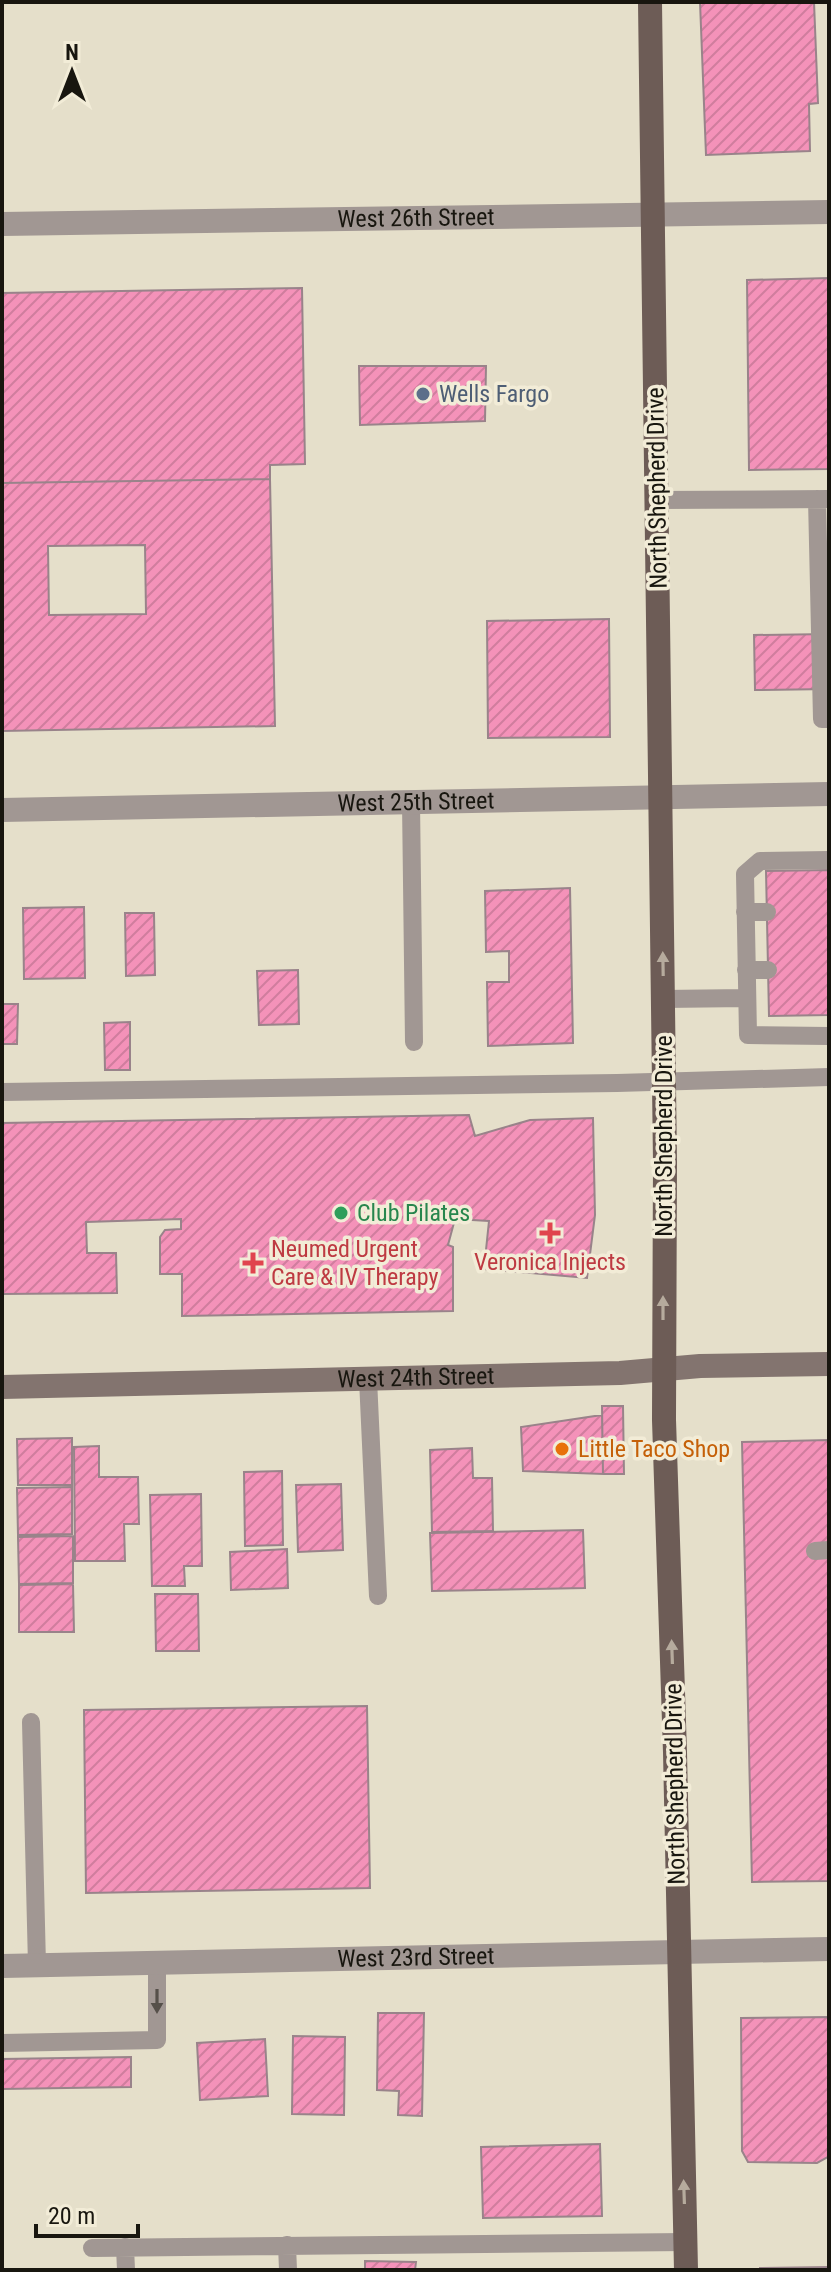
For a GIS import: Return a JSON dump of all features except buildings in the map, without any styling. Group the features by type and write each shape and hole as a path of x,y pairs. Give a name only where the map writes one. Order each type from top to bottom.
{"main road":[{"name":"North Shepherd Drive","path":"650,2 664,1081 664,1420 686,2270"}],"street":[{"name":"West 26th Street","path":"2,224 829,212"},
{"name":"West 25th Street","path":"2,810 829,794"},
{"name":"West 24th Street","path":"2,1387 620,1373 665,1367 829,1364"},
{"name":"West 23rd Street","path":"2,1966 829,1949"}],"lane":[{"path":"657,500 823,499 822,719 829,719"},
{"path":"411,802 414,1042"},
{"path":"829,860 760,861 745,874 748,1035 829,1036"},
{"path":"745,912 767,912"},
{"path":"746,970 768,970"},
{"path":"663,999 747,998"},
{"path":"2,1092 829,1077"},
{"path":"368,1379 378,1596"},
{"path":"31,1722 37,1965"},
{"path":"2,2043 157,2040 157,1962"},
{"path":"92,2248 686,2242"},
{"path":"287,2245 288,2270"},
{"path":"125,2247 126,2270"}],"place":[{"name":"Wells Fargo","path":"423,394"},
{"name":"Club Pilates","path":"341,1213"},
{"name":"Veronica Injects","path":"550,1233"},
{"name":"Neumed Urgent Care & IV Therapy","path":"253,1263"},
{"name":"Little Taco Shop","path":"562,1449"}]}
